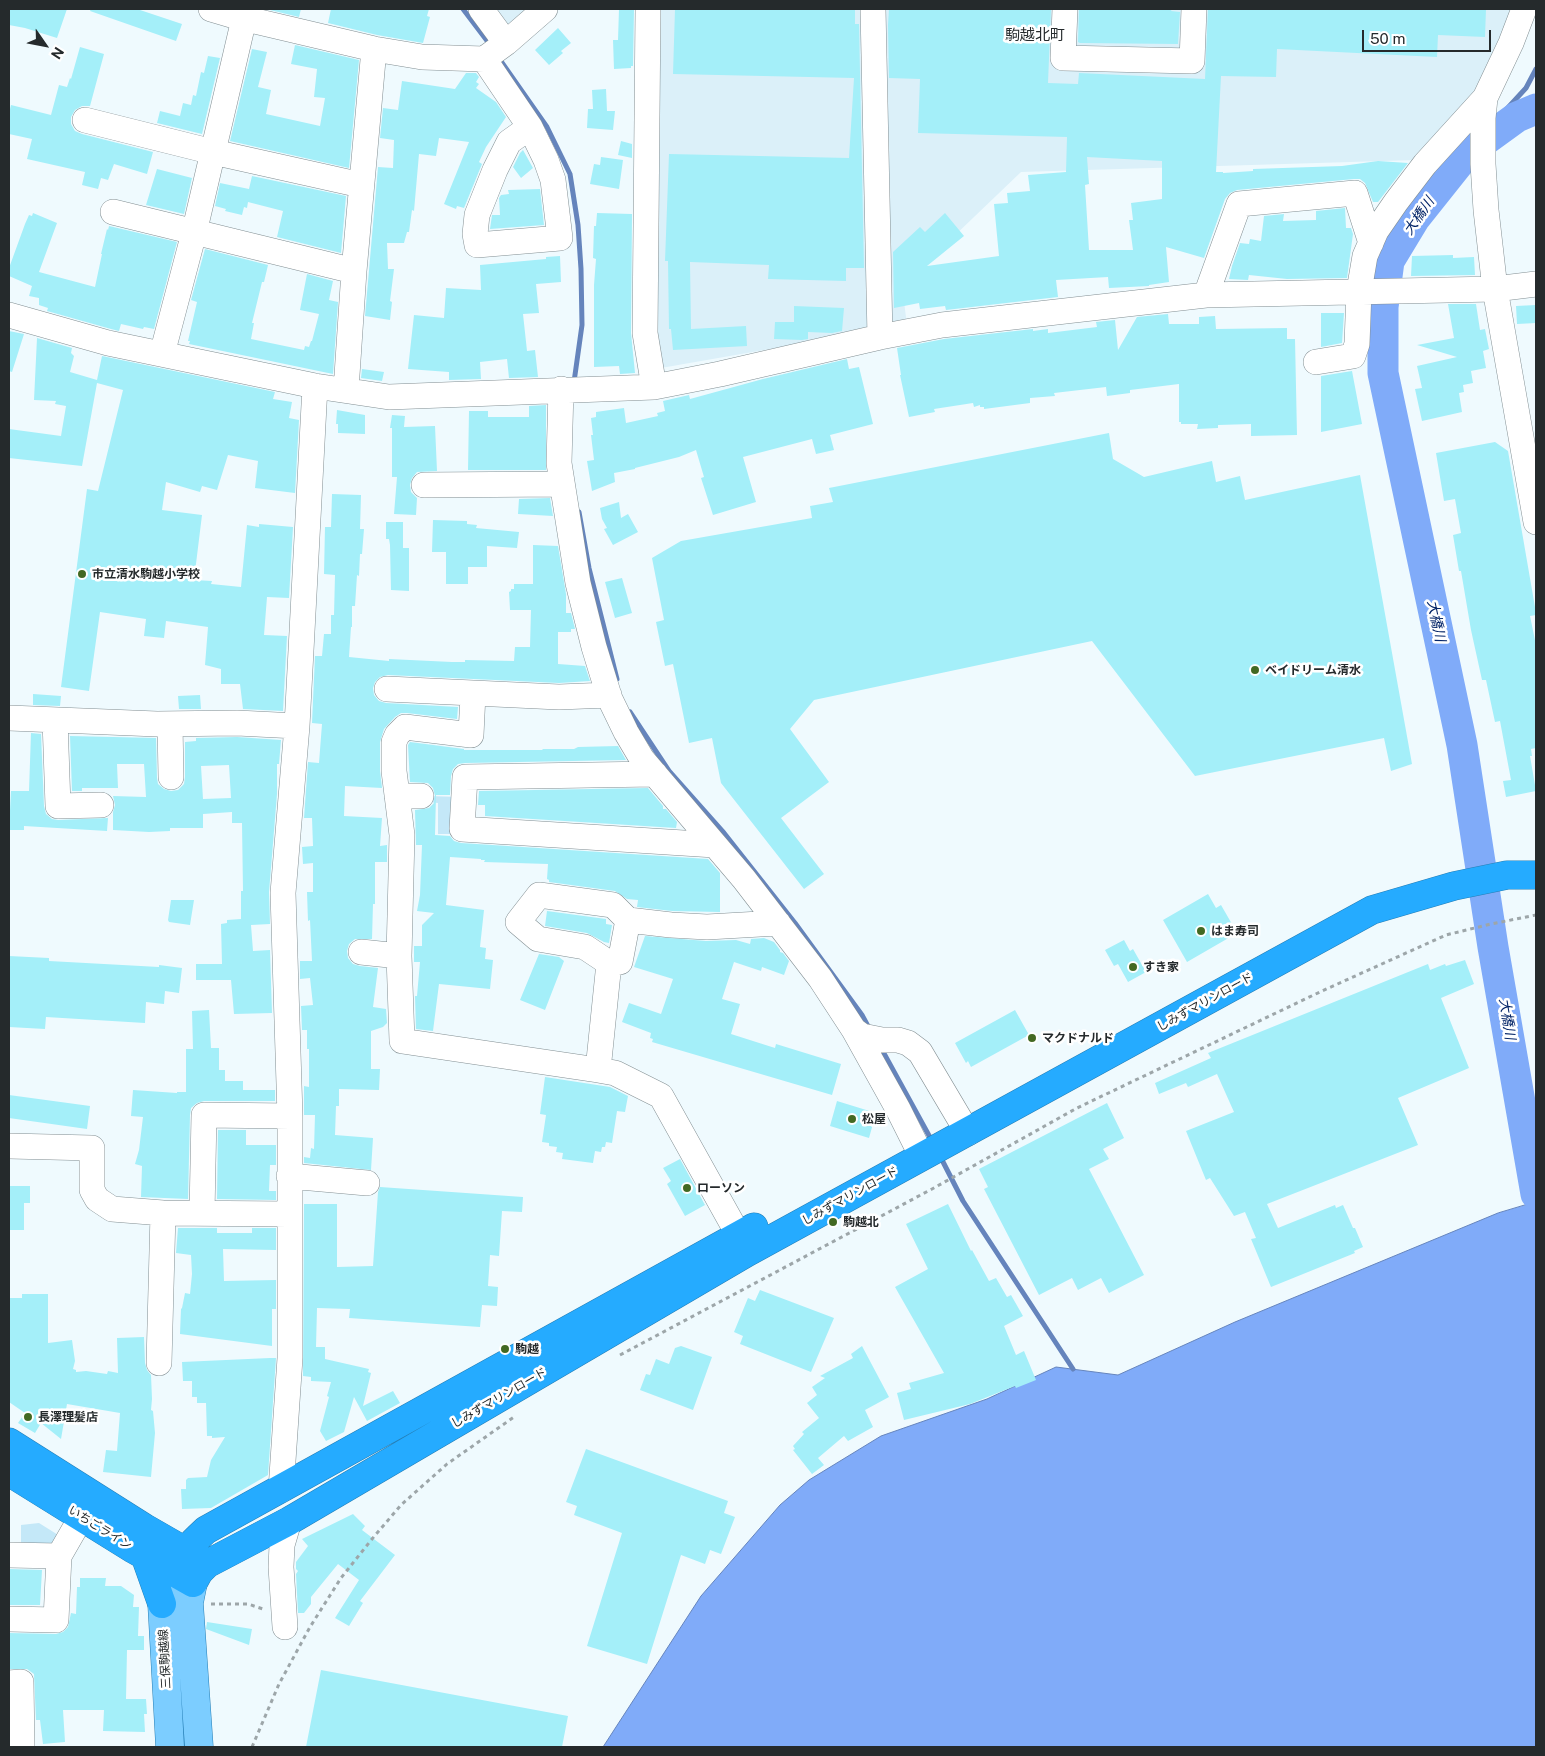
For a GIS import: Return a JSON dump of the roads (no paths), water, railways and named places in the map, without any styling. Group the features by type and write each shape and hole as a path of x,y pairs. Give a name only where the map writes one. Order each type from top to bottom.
{"highway":[{"name":"しみずマリンロード","path":"192,1575 206,1530 938,1138 1372,910 1451,877 1507,866 1536,856"},
{"name":"しみずマリンロード","path":"1507,866 1536,875"},
{"name":"しみずマリンロード","path":"192,1575 289,1521 743,1244"},
{"name":"いちごライン","path":"9,1442 145,1528 192,1575"},
{"name":"いちごライン","path":"9,1472 145,1556 192,1575"},
{"path":"145,1556 162,1604"}],"main road":[{"name":"三保駒越線","path":"170,1747 162,1604 192,1575"},
{"path":"192,1575 190,1604 199,1747"}],"street":[{"path":"211,9 244,19 374,49 422,57 484,59 506,43 545,9"},
{"path":"481,9 506,43"},
{"path":"648,9 645,334 654,387"},
{"path":"873,9 880,337"},
{"path":"1065,9 1064,58 1192,61 1194,9"},
{"path":"1524,9 1484,108 1483,164 1495,290 1528,429 1536,522"},
{"path":"162,354 194,233 244,19"},
{"path":"346,390 354,271 374,49"},
{"path":"484,59 530,127 546,160 553,180 560,238 477,245 475,234 477,215 494,170 509,142 530,127"},
{"path":"1316,362 1352,356 1357,344 1365,256 1376,231 1425,164 1484,108"},
{"path":"85,120 213,152 362,185"},
{"path":"1206,295 1240,204 1355,193 1371,243"},
{"path":"113,212 354,271"},
{"path":"9,315 108,343 315,386 389,397 654,387 942,325 1206,295 1495,290 1536,284"},
{"path":"281,1490 290,1358 290,1116 283,893 297,726 315,386"},
{"path":"571,389 560,463 562,484 578,583 594,646 609,695 626,732 642,759 744,879 820,978 858,1033 898,1109 938,1138"},
{"path":"424,485 562,484"},
{"path":"387,688 559,697 609,695"},
{"path":"473,694 471,735 405,727 397,735 394,742 394,771 409,796 402,836 399,956 402,1041 598,1070 615,1074 661,1096 743,1244"},
{"path":"9,718 170,724 297,726"},
{"path":"55,720 58,806 101,805"},
{"path":"170,724 171,777"},
{"path":"655,774 464,777 462,829 715,845"},
{"path":"628,920 620,962 609,963 584,947 538,939 518,922 539,895 613,905 628,920 707,928 778,924"},
{"path":"361,952 399,956"},
{"path":"598,1070 609,963"},
{"path":"858,1033 882,1040 898,1040 908,1043 920,1052 938,1138"},
{"path":"202,1213 204,1114 290,1116"},
{"path":"9,1146 92,1148 92,1190 97,1198 112,1209 163,1213 289,1214"},
{"path":"289,1176 367,1183"},
{"path":"159,1363 163,1213"},
{"path":"9,1619 56,1620 59,1556 82,1516"},
{"path":"285,1626 281,1567 282,1545 289,1521"},
{"path":"9,1555 59,1556"},
{"path":"9,1683 20,1682 22,1747"}],"water":[{"path":"1536,1202 1536,1747 603,1747 701,1596 780,1505 809,1480 881,1436 987,1399 1056,1367 1118,1375 1235,1322 1498,1213"}],"waterway":[{"path":"463,9 491,46"},
{"path":"498,57 547,127 570,174 578,225 581,269 582,325 574,382"},
{"path":"1492,125 1526,88 1536,69"},
{"name":"大橋川","path":"1536,109 1517,117 1466,154 1415,218 1389,261 1383,307 1383,373 1462,745 1493,947 1536,1194"},
{"name":"大橋川","path":"1466,154 1474,145"},
{"path":"579,512 589,568 617,679"},
{"path":"630,712 669,771 724,833 795,923 862,1015 870,1030"},
{"path":"881,1048 932,1141"},
{"path":"940,1156 963,1201 1073,1369"}],"place":[{"name":"市立清水駒越小学校","path":"82,574"},
{"name":"ベイドリーム清水","path":"1255,670"},
{"name":"はま寿司","path":"1201,931"},
{"name":"すき家","path":"1133,967"},
{"name":"マクドナルド","path":"1032,1038"},
{"name":"松屋","path":"852,1119"},
{"name":"ローソン","path":"687,1188"},
{"name":"駒越北","path":"833,1222"},
{"name":"駒越","path":"505,1349"},
{"name":"長澤理髪店","path":"28,1417"}],"district":[{"name":"駒越北町","path":"1035,35"}]}
